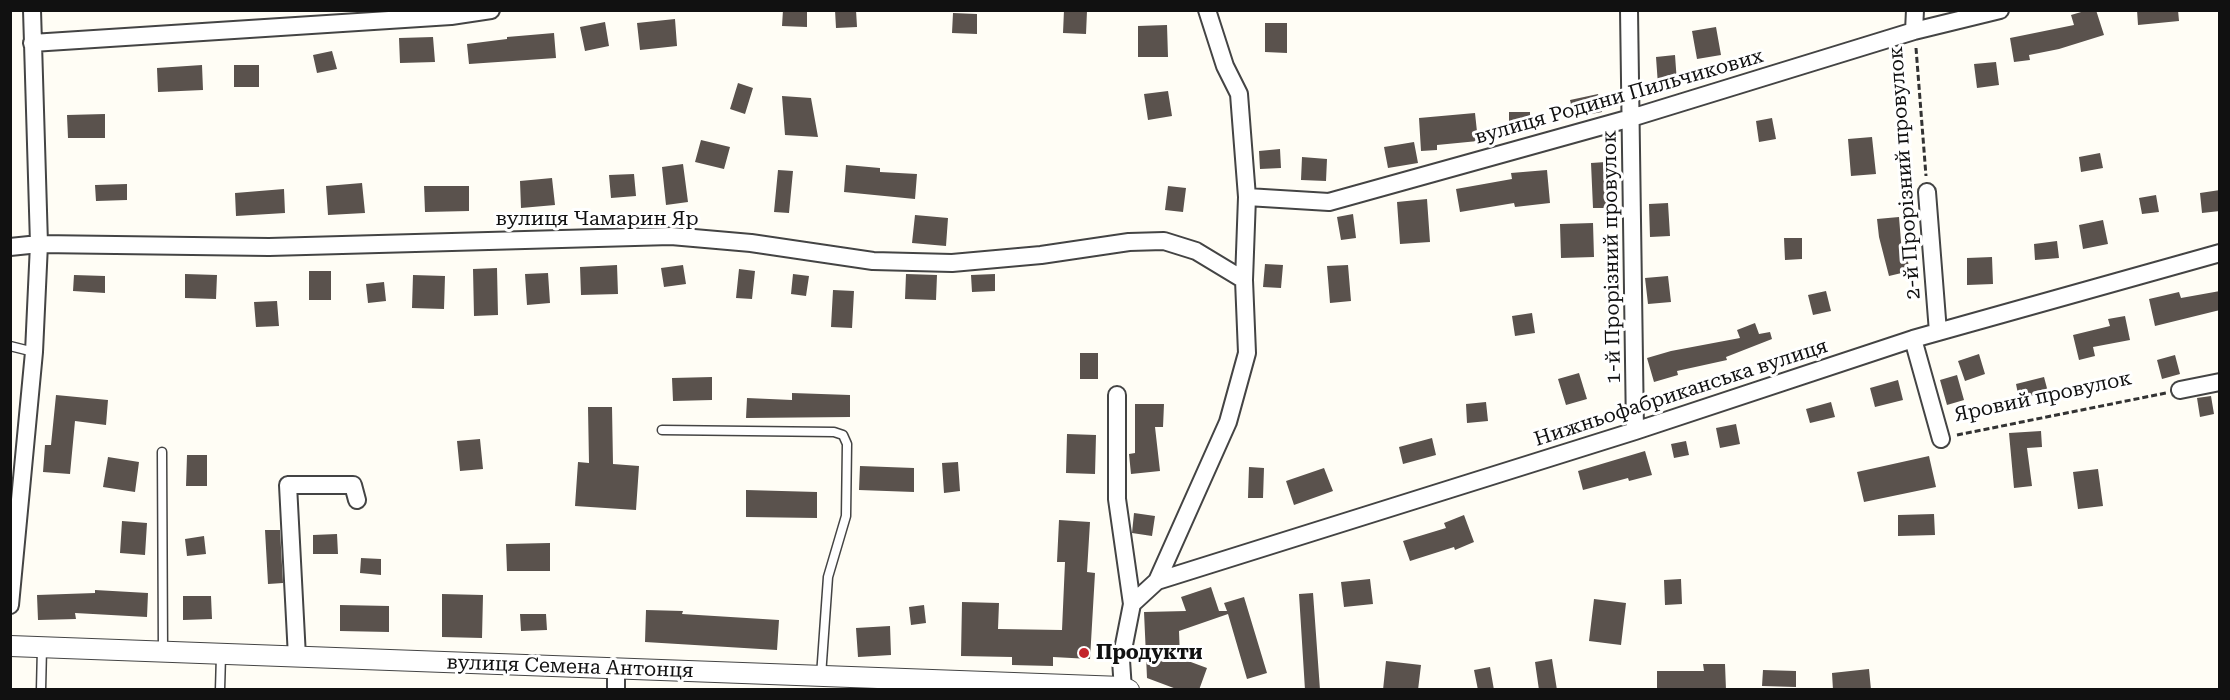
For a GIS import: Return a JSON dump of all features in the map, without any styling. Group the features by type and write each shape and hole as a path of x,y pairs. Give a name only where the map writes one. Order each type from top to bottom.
{"street":[{"path":"10,605 34,352 39,244 32,10"},
{"path":"32,44 439,17 491,10"},
{"path":"1132,604 1157,581 1228,423 1247,354 1244,280 1247,196 1239,94 1225,66 1207,10"},
{"name":"1-й Прорізний провулок","path":"1629,10 1635,431"},
{"name":"2-й Прорізний провулок","path":"1914,31 1915,10"},
{"name":"вулиця Родини Пильчикових","path":"1247,196 1329,202 1631,118 1914,31 2000,10"},
{"name":"2-й Прорізний провулок","path":"1927,192 1938,332"},
{"name":"вулиця Чамарин Яр","path":"10,247 39,244 269,247 672,236 751,243 873,261 952,263 1041,255 1129,242 1164,241 1196,251 1244,280"},
{"name":"Нижньофабриканська вулиця","path":"1157,581 1635,431 1913,339 2220,252"},
{"name":"Яровий провулок","path":"1913,339 1941,439"},
{"path":"2180,390 2220,382"},
{"path":"1117,395 1117,499 1132,604 1120,660 1125,689"},
{"path":"297,657 288,485 353,485 357,500"},
{"name":"вулиця Семена Антонця","path":"10,646 1125,689"},
{"path":"616,669 616,690"}],"lane":[{"path":"10,346 34,352"},
{"path":"662,430 834,432 843,435 847,444 846,516 828,577 821,676"},
{"path":"162,452 163,652"},
{"path":"41,690 42,648"},
{"path":"220,690 221,654"}],"path":[{"name":"2-й Прорізний провулок","path":"1914,31 1927,192"},
{"name":"Яровий провулок","path":"1941,439 2180,390"}],"building":[{"path":"783,10 807,10 807,27 782,26"},
{"path":"835,10 856,10 857,27 836,28"},
{"path":"1064,10 1087,11 1086,34 1063,33"},
{"path":"2096,10 2104,35 2059,49 2029,55 2030,60 2014,62 2010,38 2074,25 2071,15"},
{"path":"2137,10 2178,10 2179,21 2138,25"},
{"path":"953,13 977,14 977,34 952,33"},
{"path":"675,19 677,46 640,50 637,23"},
{"path":"605,22 609,46 585,51 580,27"},
{"path":"1265,23 1287,23 1287,53 1265,52"},
{"path":"1167,25 1168,57 1138,57 1138,26"},
{"path":"1716,27 1721,55 1697,59 1692,31"},
{"path":"554,33 556,58 469,64 467,44 507,39 507,37"},
{"path":"433,37 435,62 400,63 399,38"},
{"path":"332,51 337,69 317,73 313,55"},
{"path":"1675,55 1677,83 1658,85 1656,57"},
{"path":"1996,62 1999,85 1977,88 1974,64"},
{"path":"202,65 203,90 158,92 157,68"},
{"path":"234,65 259,65 259,87 234,87"},
{"path":"738,83 753,88 745,114 730,109"},
{"path":"1168,91 1172,116 1148,120 1144,94"},
{"path":"1598,94 1602,112 1574,117 1570,100"},
{"path":"782,96 811,98 818,137 785,135"},
{"path":"1509,112 1530,112 1530,131 1509,130"},
{"path":"1475,113 1478,141 1437,145 1437,150 1421,151 1419,118"},
{"path":"105,114 105,138 68,138 67,115"},
{"path":"1772,118 1776,139 1759,142 1756,121"},
{"path":"1872,137 1876,174 1851,176 1848,139"},
{"path":"701,140 730,147 724,169 695,162"},
{"path":"1414,142 1418,163 1388,168 1384,147"},
{"path":"1280,149 1281,168 1260,169 1259,151"},
{"path":"2100,153 2103,168 2081,172 2079,157"},
{"path":"1302,157 1327,159 1326,181 1301,180"},
{"path":"1606,162 1608,208 1593,208 1591,163"},
{"path":"683,164 688,202 666,205 662,167"},
{"path":"846,165 880,168 880,172 917,174 915,199 844,192"},
{"path":"778,170 793,171 789,213 774,212"},
{"path":"1547,170 1550,203 1515,207 1514,203 1460,212 1456,189 1512,179 1511,173"},
{"path":"634,174 636,196 611,198 609,175"},
{"path":"552,178 555,205 521,208 520,181"},
{"path":"362,183 365,213 328,215 326,186"},
{"path":"127,184 127,200 96,201 95,185"},
{"path":"424,186 469,186 469,211 425,212"},
{"path":"1168,186 1186,188 1183,212 1165,210"},
{"path":"284,189 285,213 236,216 235,193"},
{"path":"2220,190 2220,211 2202,213 2200,193"},
{"path":"2156,195 2159,212 2142,214 2139,198"},
{"path":"1427,199 1430,242 1400,244 1397,202"},
{"path":"1668,203 1670,236 1650,237 1649,204"},
{"path":"1353,214 1356,238 1341,240 1337,217"},
{"path":"915,215 948,218 946,246 912,243"},
{"path":"1899,217 1902,254 1906,253 1910,271 1889,276 1877,219"},
{"path":"2103,220 2108,244 2083,249 2079,225"},
{"path":"1593,223 1594,257 1561,258 1560,224"},
{"path":"1784,238 1802,238 1802,259 1785,260"},
{"path":"2057,241 2059,258 2035,260 2034,244"},
{"path":"1992,257 1993,284 1967,285 1967,258"},
{"path":"1265,264 1283,265 1281,288 1263,287"},
{"path":"617,265 618,294 581,295 580,267"},
{"path":"683,265 686,284 664,287 661,268"},
{"path":"1348,265 1351,301 1330,303 1327,266"},
{"path":"497,268 498,315 474,316 473,269"},
{"path":"739,269 755,271 752,299 736,298"},
{"path":"309,271 331,271 331,300 309,300"},
{"path":"548,273 550,303 527,305 525,274"},
{"path":"185,274 217,275 216,299 185,298"},
{"path":"793,274 809,276 806,296 791,294"},
{"path":"906,274 937,275 936,300 905,299"},
{"path":"995,274 995,291 972,292 971,275"},
{"path":"74,275 105,276 105,293 73,291"},
{"path":"413,275 445,276 444,309 412,308"},
{"path":"1668,276 1671,302 1648,304 1645,278"},
{"path":"384,282 386,301 368,303 366,284"},
{"path":"833,290 854,291 852,328 831,327"},
{"path":"1826,291 1831,311 1813,315 1808,295"},
{"path":"2220,291 2220,310 2155,326 2149,299 2179,292 2181,298"},
{"path":"277,301 279,326 256,327 254,302"},
{"path":"1532,313 1535,333 1515,336 1512,316"},
{"path":"2125,316 2130,340 2093,347 2095,356 2079,360 2073,335 2110,326 2108,319"},
{"path":"1755,323 1759,334 1770,332 1772,339 1726,357 1727,360 1677,371 1678,375 1654,382 1647,358 1740,338 1737,330"},
{"path":"1080,353 1098,353 1098,379 1080,379"},
{"path":"1979,354 1985,374 1965,381 1958,361"},
{"path":"2175,355 2180,374 2162,379 2157,360"},
{"path":"1579,373 1587,399 1566,405 1558,379"},
{"path":"1957,375 1964,400 1947,405 1940,380"},
{"path":"712,377 712,400 673,401 672,378"},
{"path":"2044,377 2048,392 2019,399 2016,384"},
{"path":"1898,380 1903,400 1875,407 1870,388"},
{"path":"792,393 850,395 850,417 746,418 747,398 792,400"},
{"path":"56,395 108,400 106,425 75,421 70,474 43,472 45,445 51,445"},
{"path":"2211,396 2214,414 2200,417 2197,398"},
{"path":"1486,402 1488,421 1467,423 1466,404"},
{"path":"1831,402 1835,417 1810,423 1806,409"},
{"path":"1135,404 1164,404 1163,427 1155,427 1160,471 1131,474 1129,454 1135,453"},
{"path":"588,407 612,407 613,464 639,466 636,510 575,506 578,462 589,463"},
{"path":"1736,424 1740,444 1720,448 1716,428"},
{"path":"2041,431 2042,447 2027,448 2032,486 2014,488 2009,433"},
{"path":"1067,434 1096,435 1095,474 1066,473"},
{"path":"1432,438 1436,455 1403,464 1399,447"},
{"path":"480,439 483,469 460,471 457,441"},
{"path":"1686,441 1689,455 1674,458 1671,444"},
{"path":"1645,451 1652,475 1629,481 1628,478 1583,490 1578,471"},
{"path":"187,455 207,455 207,486 186,486"},
{"path":"1929,456 1936,487 1864,502 1857,472"},
{"path":"108,457 139,462 135,492 103,487"},
{"path":"958,462 960,491 944,493 942,463"},
{"path":"860,466 914,468 914,492 859,490"},
{"path":"1249,467 1264,468 1263,498 1248,498"},
{"path":"1324,468 1333,491 1294,505 1286,481"},
{"path":"2098,469 2103,506 2078,509 2073,472"},
{"path":"746,490 817,492 817,518 746,517"},
{"path":"1134,513 1155,516 1152,536 1132,533"},
{"path":"1934,514 1935,535 1898,536 1898,515"},
{"path":"1464,515 1474,542 1455,550 1454,547 1410,561 1403,541 1446,528 1444,523"},
{"path":"1059,520 1090,522 1087,572 1095,573 1090,659 1053,657 1053,666 1012,665 1012,657 961,656 962,602 999,603 998,629 1062,630 1065,562 1057,562"},
{"path":"122,521 147,523 145,555 120,553"},
{"path":"265,530 280,530 283,583 268,584"},
{"path":"337,534 338,554 313,554 313,535"},
{"path":"204,536 206,554 187,556 185,539"},
{"path":"550,543 550,571 507,571 506,544"},
{"path":"361,558 381,559 381,575 360,573"},
{"path":"1370,579 1373,604 1344,607 1341,582"},
{"path":"1681,579 1682,604 1665,605 1664,580"},
{"path":"1211,587 1219,611 1227,611 1224,603 1244,597 1267,673 1247,679 1228,614 1179,631 1180,658 1207,668 1199,690 1179,690 1147,678 1144,612 1186,611 1181,597"},
{"path":"95,590 148,593 147,617 75,613 76,619 38,620 37,595 95,593"},
{"path":"1313,593 1320,690 1305,690 1299,594"},
{"path":"442,594 483,595 482,638 442,637"},
{"path":"183,596 211,596 212,619 183,620"},
{"path":"1594,599 1626,603 1621,645 1589,641"},
{"path":"340,605 389,606 389,632 340,631"},
{"path":"924,605 926,623 911,625 909,607"},
{"path":"646,610 779,620 777,650 645,642"},
{"path":"520,614 546,614 547,630 521,631"},
{"path":"890,626 891,655 858,657 856,628"},
{"path":"1552,659 1557,690 1539,690 1535,662"},
{"path":"1386,661 1421,665 1418,690 1383,690"},
{"path":"1703,664 1725,664 1726,690 1657,690 1657,671 1704,671"},
{"path":"1490,667 1494,690 1478,690 1474,670"},
{"path":"1869,669 1871,690 1833,690 1832,673"},
{"path":"1763,670 1796,671 1796,687 1762,686"}],"place":[{"name":"Продукти","path":"1084,653"}]}
